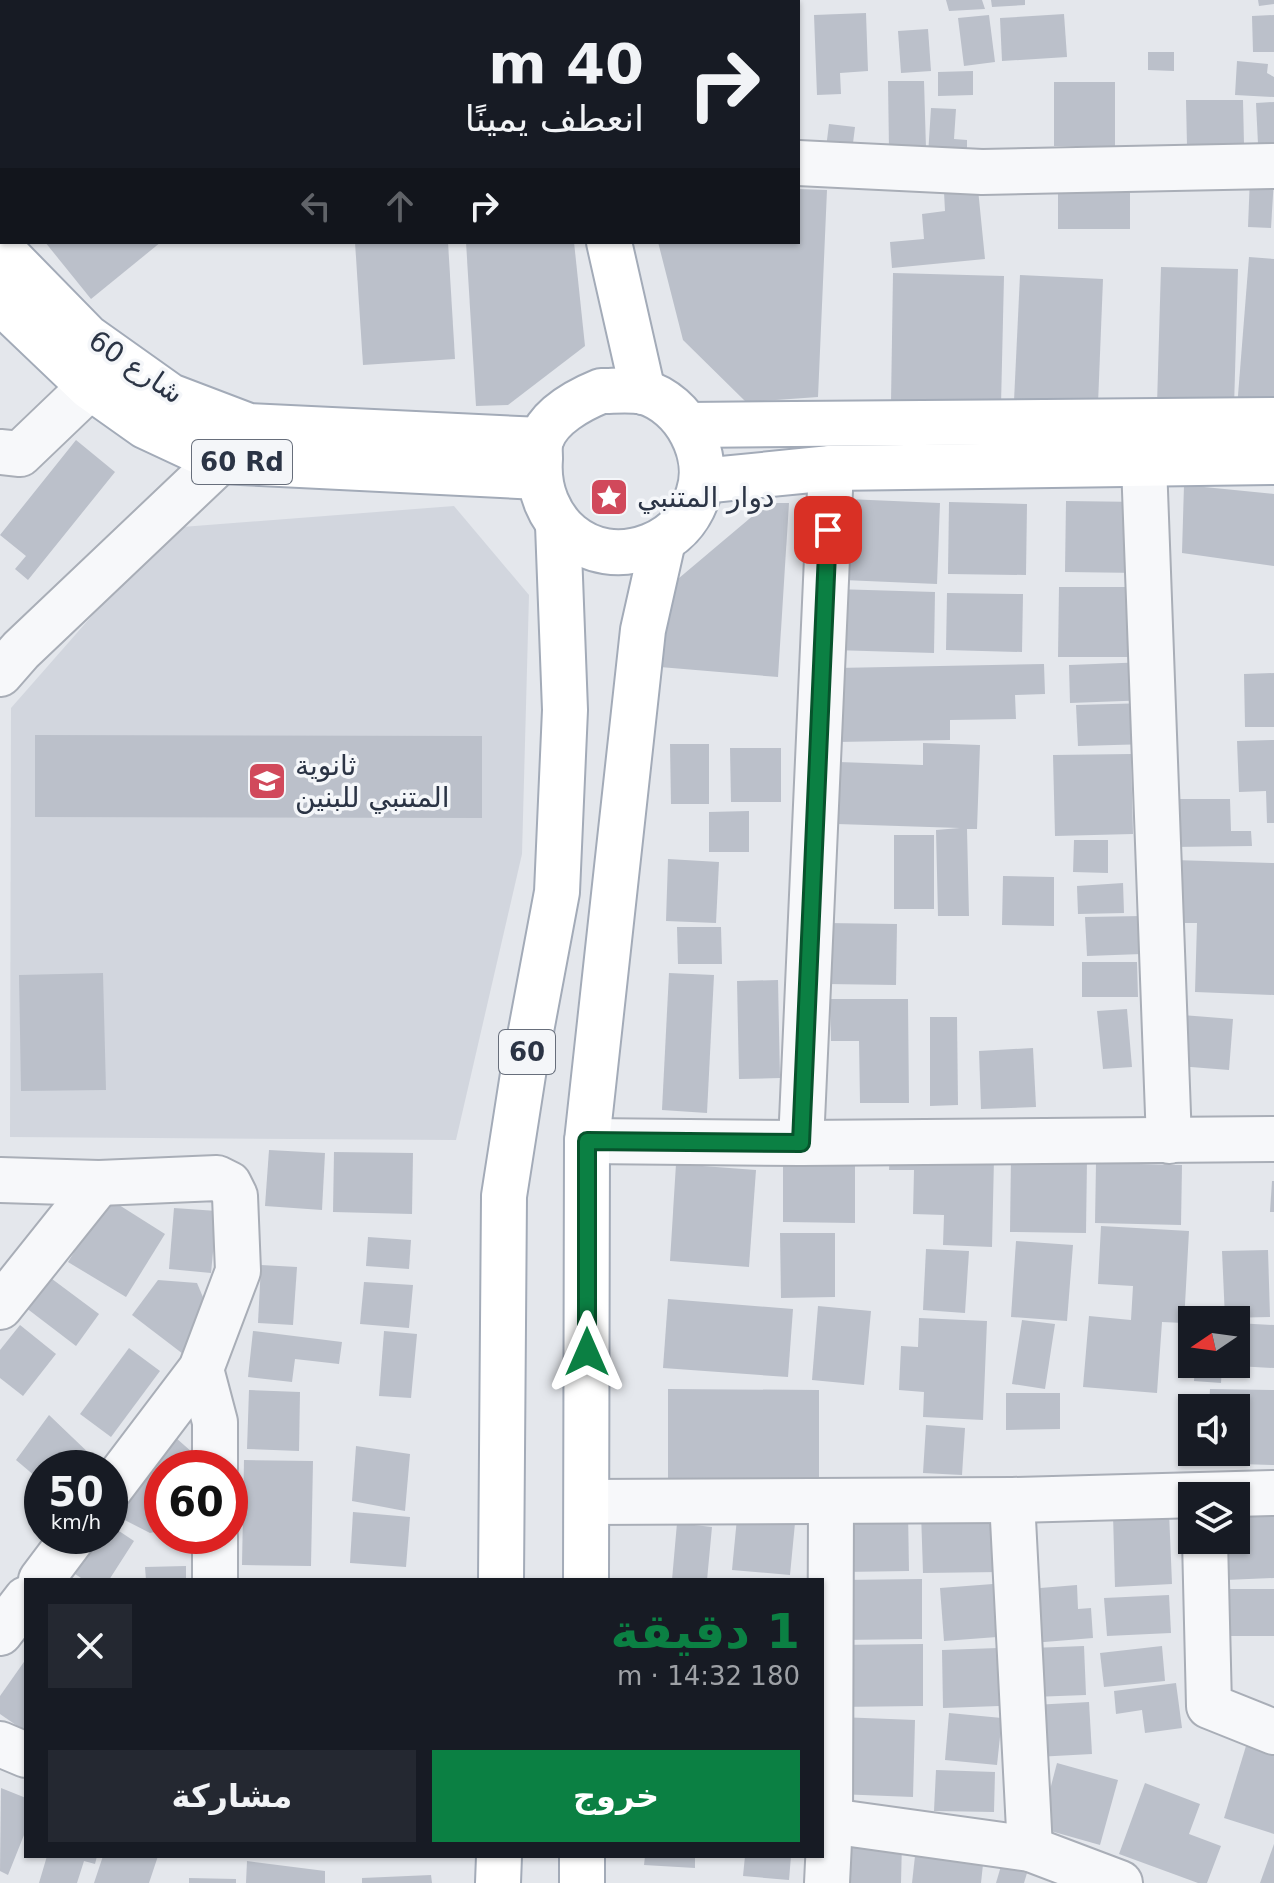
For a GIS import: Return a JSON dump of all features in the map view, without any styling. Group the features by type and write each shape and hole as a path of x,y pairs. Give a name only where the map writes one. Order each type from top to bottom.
{"main road":[{"path":"609,244 643,392"},
{"name":"شارع 60","path":"0,248 87,337 170,396 249,426 540,458"},
{"name":"شارع 60","path":"0,301 90,387 145,426 220,461 540,458"},
{"path":"601,391 643,392 668,405 688,425 700,451 702,481 685,523 663,541 635,552 607,553 580,543 558,525 544,500 540,458 574,402 601,391"},
{"path":"688,425 1274,420"},
{"path":"702,481 831,468 1274,462"},
{"name":"60","path":"501,1578 504,1196 557,892 565,710 558,525"},
{"name":"60","path":"586,1578 587,1141 643,630 663,541"},
{"path":"498,1883 499,1858"},
{"path":"582,1858 582,1883"}],"street":[{"path":"800,163 982,172 1274,166"},
{"path":"7,456 90,387"},
{"path":"0,674 21,650 220,461"},
{"path":"1144,464 1169,1141"},
{"path":"801,1143 831,468"},
{"path":"587,1141 801,1143 1274,1139"},
{"path":"0,1180 99,1183 217,1178 229,1184 237,1208 238,1271 201,1369 128,1465"},
{"path":"0,1307 99,1183"},
{"path":"201,1369 215,1422 215,1450"},
{"path":"1250,1494 1274,1493"},
{"path":"587,1502 1012,1500 1178,1496"},
{"path":"1012,1500 1030,1849"},
{"path":"827,1883 831,1501"},
{"path":"42,1578 60,1554"},
{"path":"215,1554 215,1578"},
{"path":"1205,1554 1209,1706 1274,1732"},
{"path":"0,1633 24,1602"},
{"path":"0,1744 24,1754"},
{"path":"830,1821 1030,1849 1120,1883"}],"shaded area":[{"name":"ثانوية المتنبي للبنين","path":"454,506 529,595 522,854 456,1140 10,1137 11,708 169,528"}],"building":[{"path":"946,0 982,0 985,9 949,11"},
{"path":"991,0 1025,0 1025,5 992,7"},
{"path":"1258,0 1274,0 1274,4 1259,6"},
{"path":"866,13 868,71 840,73 841,94 817,95 814,15"},
{"path":"1064,14 1067,57 1002,61 1000,18"},
{"path":"989,15 995,62 964,66 958,18"},
{"path":"1274,15 1274,52 1253,52 1252,16"},
{"path":"928,29 931,71 901,73 898,31"},
{"path":"1148,52 1174,52 1174,71 1148,70"},
{"path":"1237,61 1268,64 1267,73 1274,77 1274,97 1235,95"},
{"path":"973,71 973,95 938,96 938,72"},
{"path":"888,81 924,81 926,149 889,150"},
{"path":"1054,82 1115,82 1115,146 1054,146"},
{"path":"1186,100 1243,100 1244,145 1187,146"},
{"path":"1274,102 1274,144 1258,144 1256,103"},
{"path":"931,108 956,109 954,139 967,140 967,157 928,155"},
{"path":"829,124 855,127 852,151 826,148"},
{"path":"1130,176 1130,229 1058,229 1058,177"},
{"path":"1250,177 1274,178 1271,228 1248,227"},
{"path":"800,189 827,190 818,397 746,402 683,340 659,244 800,244"},
{"path":"978,189 985,259 892,268 890,242 924,239 922,214 945,211 944,192"},
{"path":"47,244 159,244 91,299"},
{"path":"355,244 448,244 455,359 363,365"},
{"path":"466,244 574,244 585,346 508,405 476,406"},
{"path":"1249,257 1274,259 1274,411 1237,408"},
{"path":"1161,267 1238,269 1234,407 1157,405"},
{"path":"893,273 1004,276 1001,405 891,403"},
{"path":"1020,275 1103,279 1098,404 1014,401"},
{"path":"76,440 115,472 28,580 15,569 26,556 0,535"},
{"path":"1184,485 1274,494 1274,566 1182,553"},
{"path":"847,499 940,503 937,584 843,580"},
{"path":"1066,501 1142,502 1141,573 1065,572"},
{"path":"949,502 1027,504 1026,575 948,574"},
{"path":"768,503 789,503 778,677 648,666 653,600"},
{"path":"1059,587 1142,587 1142,657 1058,657"},
{"path":"834,589 935,592 934,653 833,650"},
{"path":"947,593 1023,594 1022,652 946,650"},
{"path":"1148,662 1150,700 1070,703 1069,665"},
{"path":"1044,664 1045,694 1015,695 1016,719 950,720 950,740 837,742 836,668"},
{"path":"1274,673 1274,727 1245,727 1244,674"},
{"path":"1148,703 1150,744 1078,746 1076,705"},
{"path":"35,735 482,736 482,818 35,817"},
{"path":"1274,740 1274,823 1267,823 1266,791 1239,792 1237,741"},
{"path":"923,743 980,745 977,829 967,829 969,916 938,916 936,830 960,828 837,824 839,762 923,765"},
{"path":"670,744 709,744 709,804 671,804"},
{"path":"730,748 781,748 781,802 731,802"},
{"path":"1131,754 1133,834 1055,836 1053,755"},
{"path":"1171,799 1230,799 1231,831 1251,831 1252,846 1172,847"},
{"path":"749,811 749,852 709,852 709,812"},
{"path":"894,835 934,835 934,909 894,909"},
{"path":"1074,840 1108,840 1108,873 1073,872"},
{"path":"668,859 719,862 716,923 666,921"},
{"path":"1174,860 1274,863 1274,995 1195,992 1197,923 1172,923"},
{"path":"1003,876 1054,877 1054,926 1002,925"},
{"path":"1123,883 1124,913 1078,914 1077,886"},
{"path":"1141,916 1142,954 1087,956 1085,917"},
{"path":"827,923 897,924 896,985 827,984"},
{"path":"677,927 721,927 722,964 678,964"},
{"path":"1082,962 1137,962 1138,997 1082,997"},
{"path":"103,973 106,1090 21,1091 19,975"},
{"path":"669,973 714,975 707,1113 662,1110"},
{"path":"778,980 780,1078 739,1079 737,981"},
{"path":"830,999 908,999 909,1103 860,1103 859,1041 831,1041"},
{"path":"1127,1009 1132,1067 1103,1069 1097,1011"},
{"path":"1182,1015 1233,1019 1229,1070 1178,1066"},
{"path":"930,1017 957,1017 958,1105 930,1106"},
{"path":"1033,1048 1036,1107 981,1109 979,1051"},
{"path":"269,1150 325,1153 322,1210 265,1206"},
{"path":"334,1152 413,1153 412,1214 333,1212"},
{"path":"890,1155 994,1158 992,1247 943,1245 944,1215 913,1214 914,1170 889,1170"},
{"path":"1011,1157 1087,1158 1086,1233 1010,1232"},
{"path":"1096,1163 1182,1165 1181,1225 1095,1223"},
{"path":"676,1164 756,1170 749,1267 670,1261"},
{"path":"783,1166 855,1166 855,1223 783,1222"},
{"path":"1272,1181 1274,1212 1270,1212"},
{"path":"108,1198 165,1234 126,1297 68,1262"},
{"path":"174,1208 217,1211 211,1273 169,1269"},
{"path":"1101,1226 1189,1231 1185,1306 1178,1306 1178,1323 1162,1322 1157,1393 1083,1387 1089,1316 1131,1320 1133,1286 1098,1284"},
{"path":"780,1233 835,1233 835,1297 781,1298"},
{"path":"368,1237 411,1240 409,1269 366,1266"},
{"path":"1016,1241 1073,1245 1067,1321 1011,1317"},
{"path":"926,1249 969,1251 965,1313 923,1310"},
{"path":"1268,1250 1270,1317 1250,1317 1250,1306 1224,1306 1222,1251"},
{"path":"261,1265 297,1267 293,1325 258,1323"},
{"path":"44,1273 99,1314 76,1346 21,1304"},
{"path":"158,1280 197,1283 213,1321 187,1357 132,1315"},
{"path":"364,1282 413,1285 409,1328 360,1324"},
{"path":"668,1299 793,1309 788,1377 663,1368"},
{"path":"818,1306 871,1311 864,1385 812,1380"},
{"path":"919,1318 987,1321 983,1420 923,1417 924,1392 899,1390 901,1346 918,1347"},
{"path":"1022,1320 1055,1324 1045,1389 1012,1384"},
{"path":"1250,1324 1274,1325 1274,1368 1250,1367"},
{"path":"20,1325 56,1354 23,1396 0,1378 0,1350"},
{"path":"253,1331 342,1342 339,1364 295,1359 292,1382 248,1377"},
{"path":"384,1331 417,1334 411,1398 379,1396"},
{"path":"129,1348 160,1371 111,1437 80,1414"},
{"path":"1194,1378 1221,1378 1221,1383 1194,1381"},
{"path":"668,1389 819,1390 819,1485 668,1485"},
{"path":"1210,1389 1274,1390 1274,1465 1250,1464 1250,1394 1210,1394"},
{"path":"249,1390 300,1392 299,1451 247,1449"},
{"path":"1006,1393 1060,1393 1060,1429 1006,1430"},
{"path":"49,1415 86,1450 24,1450 24,1467 16,1460"},
{"path":"926,1425 965,1428 962,1475 923,1473"},
{"path":"167,1430 190,1450 154,1450"},
{"path":"356,1446 410,1454 405,1511 352,1501"},
{"path":"248,1460 313,1461 311,1566 242,1565 242,1554 248,1554"},
{"path":"144,1466 144,1530 128,1522 128,1491"},
{"path":"908,1510 909,1571 843,1572 842,1511"},
{"path":"1000,1511 1001,1572 923,1573 921,1512"},
{"path":"1274,1511 1274,1578 1225,1580 1224,1554 1250,1554 1250,1512"},
{"path":"353,1512 410,1517 406,1567 350,1563"},
{"path":"1169,1512 1172,1584 1115,1587 1113,1514"},
{"path":"737,1518 795,1523 790,1575 732,1570"},
{"path":"677,1523 712,1527 707,1578 672,1578"},
{"path":"128,1537 134,1541 128,1550"},
{"path":"84,1554 126,1554 110,1578 81,1578 72,1572"},
{"path":"186,1566 186,1578 146,1578 145,1567"},
{"path":"922,1579 922,1639 840,1640 840,1580"},
{"path":"993,1584 997,1637 944,1641 940,1588"},
{"path":"1077,1585 1078,1609 1091,1608 1093,1638 1032,1643 1028,1589"},
{"path":"1219,1589 1274,1589 1274,1636 1218,1636"},
{"path":"1169,1595 1171,1633 1107,1636 1104,1598"},
{"path":"923,1644 923,1706 836,1707 836,1645"},
{"path":"1084,1646 1086,1695 1032,1697 1031,1648"},
{"path":"1162,1646 1165,1681 1104,1687 1100,1653"},
{"path":"998,1648 999,1706 943,1708 942,1650"},
{"path":"24,1662 24,1731 0,1714 0,1696"},
{"path":"1176,1683 1182,1728 1145,1733 1142,1710 1116,1714 1114,1691"},
{"path":"1089,1702 1092,1754 1036,1757 1033,1705"},
{"path":"949,1713 1002,1718 997,1765 945,1760"},
{"path":"839,1717 915,1720 913,1797 837,1794"},
{"path":"1246,1746 1274,1755 1274,1834 1224,1818"},
{"path":"1057,1763 1118,1780 1100,1845 1040,1828"},
{"path":"936,1770 995,1772 994,1812 934,1811"},
{"path":"1145,1783 1200,1804 1189,1834 1221,1846 1207,1883 1198,1883 1119,1854"},
{"path":"1,1788 24,1797 24,1835 8,1875 0,1871"},
{"path":"846,1839 902,1841 901,1883 845,1883"},
{"path":"1274,1844 1274,1883 1260,1883"},
{"path":"916,1847 984,1855 981,1883 912,1883"},
{"path":"46,1858 96,1858 95,1864 84,1861 77,1883 39,1883"},
{"path":"102,1858 157,1858 149,1883 94,1883"},
{"path":"645,1858 695,1858 695,1868 644,1865"},
{"path":"745,1858 791,1858 789,1880 743,1876"},
{"path":"247,1861 325,1871 325,1883 246,1883"},
{"path":"1001,1866 1027,1873 1024,1883 996,1883"},
{"path":"431,1875 432,1883 362,1883 362,1878"},
{"path":"189,1878 236,1879 236,1883 189,1883"}],"place":[{"name":"دوار المتنبي","path":"609,497"},
{"name":"ثانوية المتنبي للبنين","path":"267,781"}],"route":[{"path":"587,1352 587,1141 801,1143 828,530"}]}
